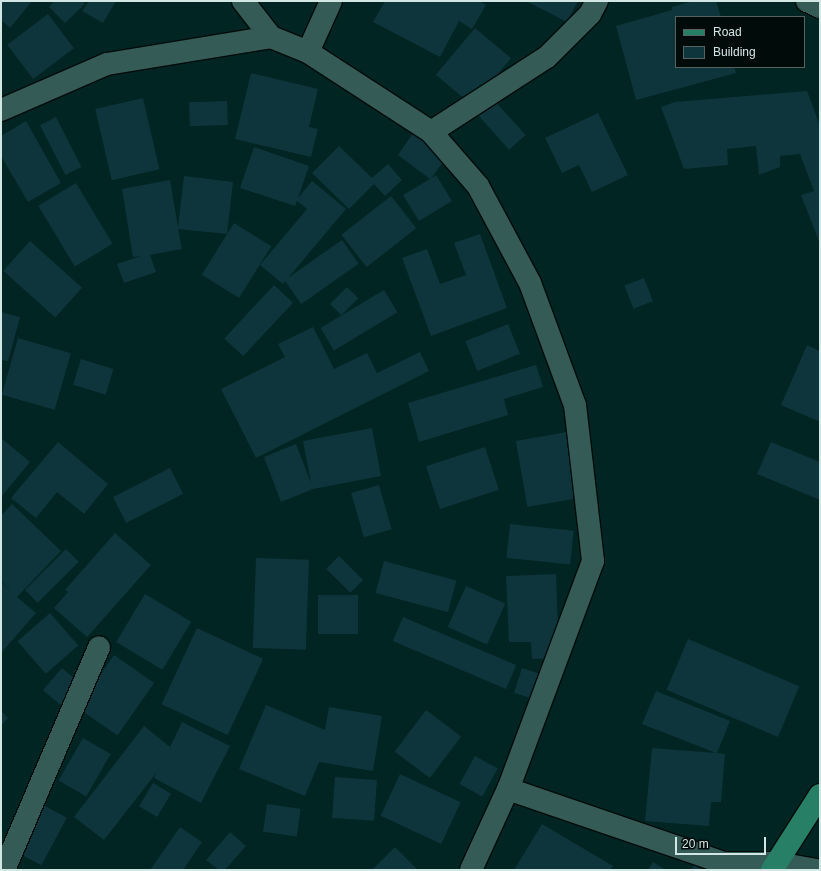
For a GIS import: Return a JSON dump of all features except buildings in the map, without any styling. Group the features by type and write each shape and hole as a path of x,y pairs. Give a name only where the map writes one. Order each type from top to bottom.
{"main road":[{"path":"775,866 820,795"}],"street":[{"path":"243,1 271,37 308,52 431,132 478,186 530,283 575,405 593,561 508,789 471,870"},
{"path":"308,52 331,1"},
{"path":"431,132 547,57 590,14 597,1"},
{"path":"807,1 820,6"},
{"path":"1,110 107,64 271,37"},
{"path":"4,870 99,647"},
{"path":"508,789 724,863 815,870"}]}
